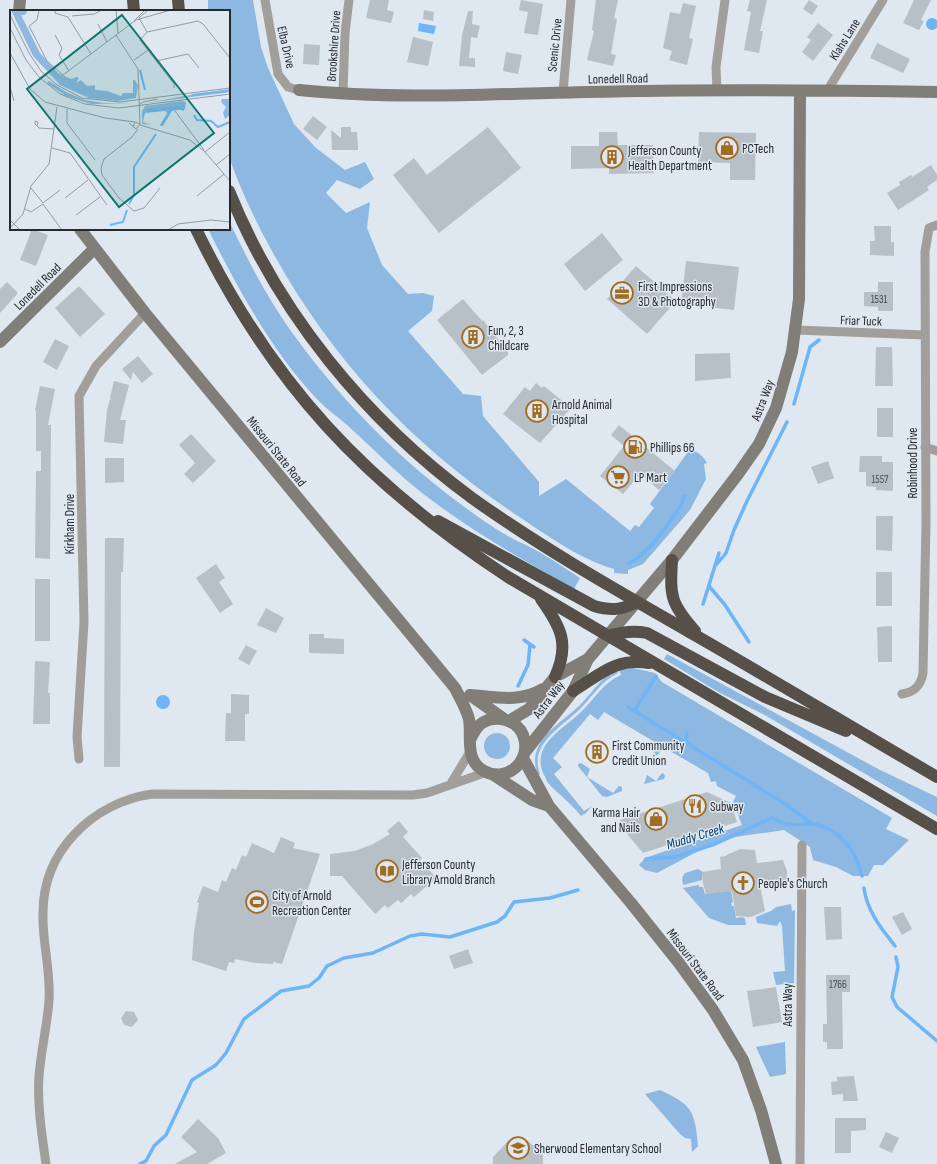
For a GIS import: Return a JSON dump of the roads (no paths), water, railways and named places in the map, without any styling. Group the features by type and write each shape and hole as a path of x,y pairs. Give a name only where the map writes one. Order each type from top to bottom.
{"highway":[{"path":"133,0 134,10"},
{"path":"178,0 179,10"},
{"path":"230,193 251,240 294,313 328,359 374,412 421,456 471,497 541,544 637,602 937,777"},
{"path":"197,230 232,299 279,369 332,434 361,463 409,506 472,553 538,595 937,829"},
{"path":"409,506 594,606 607,610 617,610 637,602"},
{"path":"672,560 671,586 673,600 681,615 702,639"},
{"path":"538,595 554,616 561,632 563,655 555,677"},
{"path":"608,636 627,631 647,633 765,697 891,750"},
{"path":"573,691 618,664 639,661 654,664"}],"street":[{"path":"19,10 20,0"},
{"name":"Elba Drive","path":"265,0 278,74 288,87 299,90"},
{"name":"Brookshire Drive","path":"343,93 345,33 349,0"},
{"name":"Scenic Drive","path":"563,92 571,0"},
{"path":"717,91 716,67 725,0"},
{"name":"Klahs Lane","path":"827,91 883,0"},
{"name":"Lonedell Road","path":"299,90 343,93 440,95 563,92 717,91 937,92"},
{"name":"Astra Way","path":"524,755 573,691 588,659 672,560 738,474 765,433 782,389 796,330 800,275 800,91"},
{"name":"Robinhood Drive","path":"902,694 908,693 916,688 922,679 923,673 926,447 926,240 930,228 937,225"},
{"name":"Missouri State Road","path":"81,230 145,313 455,688 467,712 470,746"},
{"name":"Lonedell Road","path":"0,342 94,249"},
{"name":"Kirkham Drive","path":"79,759 77,737 84,622 79,396 96,366 145,313"},
{"name":"Friar Tuck","path":"796,330 925,335"},
{"path":"926,447 937,451"},
{"name":"Astra Way","path":"506,720 529,709 538,700 544,689 555,677 588,659"},
{"name":"Missouri State Road","path":"455,688 470,695 506,720"},
{"path":"470,695 518,699 532,696 544,689"},
{"path":"46,1164 39,1094 40,1061 47,1019 49,984 43,913 48,881 54,864 73,834 92,816 128,798 152,794 413,795 427,793 450,784 490,773 506,773 513,770 524,755 525,742 521,731 514,724 506,720 493,719 482,723 475,730 470,746 450,784"},
{"path":"470,746 477,765 490,773"},
{"name":"Missouri State Road","path":"524,755 548,806 631,903 679,963 713,1010 743,1060 761,1110 776,1164"},
{"name":"Missouri State Road","path":"490,773 532,800 548,806"},
{"name":"Astra Way","path":"800,1164 802,845"}],"waterway":[{"path":"794,404 810,347 819,340"},
{"path":"716,565 726,553 747,501 787,422"},
{"path":"629,563 645,551 661,534 685,496"},
{"path":"703,604 719,553"},
{"path":"709,586 725,605 749,642"},
{"path":"524,640 534,647"},
{"path":"518,686 528,665 530,645"},
{"path":"635,710 656,676"},
{"path":"628,707 782,802 813,824"},
{"path":"685,742 687,734"},
{"name":"Muddy Creek","path":"646,859 675,857 715,844 772,818 789,825 814,824 832,831 839,836 851,850 860,867 862,876"},
{"name":"Muddy Creek","path":"864,888 871,912 895,946"},
{"name":"Muddy Creek","path":"140,1164 146,1161 154,1146 166,1135 192,1080 216,1065 226,1053 244,1019 281,991 309,986 319,978 327,966 344,958 373,953 410,936 422,934 450,937 497,922 505,916 514,902 550,898 578,890"},
{"name":"Muddy Creek","path":"896,957 898,967 892,997 897,1007 937,1041"}],"place":[{"name":"PCTech","path":"727,148"},
{"name":"Jefferson County Health Department","path":"612,157"},
{"name":"First Impressions 3D & Photography","path":"622,293"},
{"name":"Fun, 2, 3 Childcare","path":"473,337"},
{"name":"Arnold Animal Hospital","path":"537,411"},
{"name":"Phillips 66","path":"635,447"},
{"name":"LP Mart","path":"618,477"},
{"name":"First Community Credit Union","path":"597,752"},
{"name":"Subway","path":"695,806"},
{"name":"Karma Hair and Nails","path":"656,819"},
{"name":"Jefferson County Library Arnold Branch","path":"387,871"},
{"name":"People's Church","path":"743,883"},
{"name":"City of Arnold Recreation Center","path":"257,902"},
{"name":"Sherwood Elementary School","path":"518,1148"}]}
